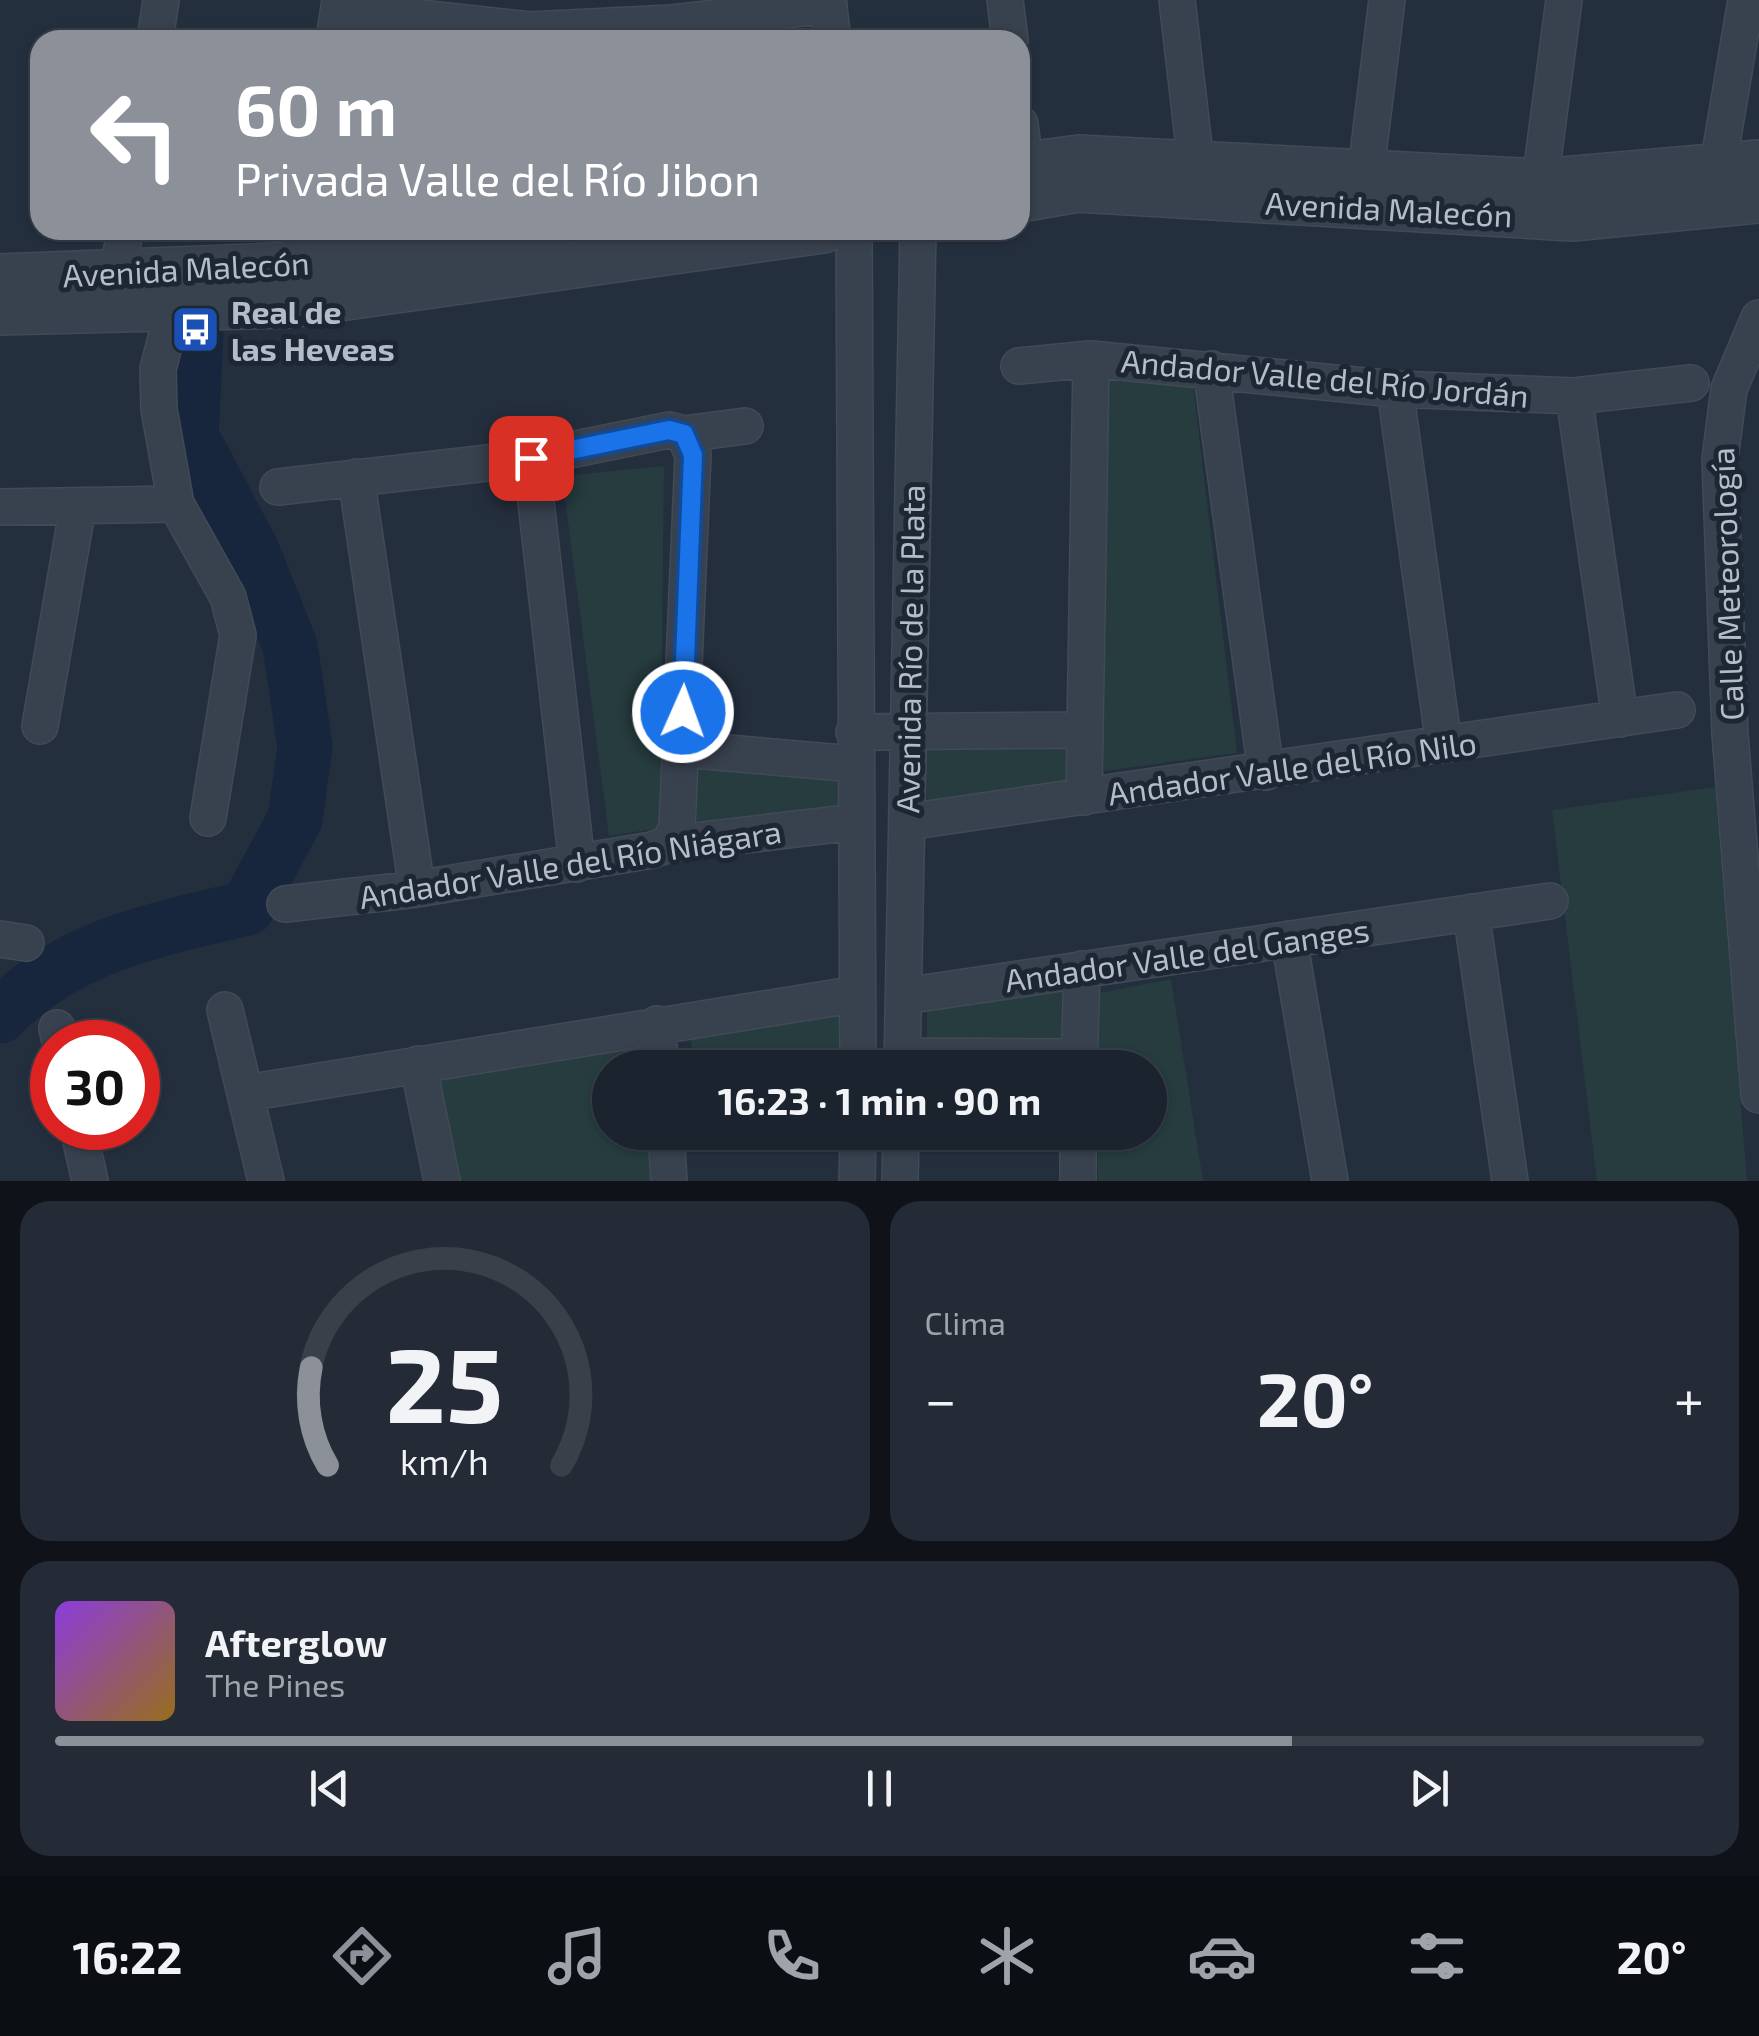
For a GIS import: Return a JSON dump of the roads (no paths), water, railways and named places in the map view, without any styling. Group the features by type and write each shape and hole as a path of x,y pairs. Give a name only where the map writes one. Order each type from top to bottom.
{"street":[{"path":"157,30 162,0"},
{"path":"1005,0 1009,30"},
{"path":"1177,0 1196,164"},
{"path":"1366,171 1388,0"},
{"path":"1540,182 1564,0"},
{"path":"1739,165 1746,0"},
{"path":"338,16 530,30 672,23 828,2 832,30"},
{"name":"Avenida Malecón","path":"1030,162 1078,158 1540,182 1739,165"},
{"name":"Avenida Malecón","path":"1030,167 1078,190 1572,218 1759,200"},
{"name":"Avenida Malecón","path":"0,312 289,304 516,240"},
{"name":"Avenida Malecón","path":"0,277 121,252 300,247 429,266 714,240"},
{"name":"Avenida Río de la Plata","path":"854,240 858,1050"},
{"name":"Avenida Río de la Plata","path":"902,1050 918,240"},
{"path":"174,308 158,369 159,409 176,504 228,597 238,635 208,818"},
{"name":"Calle Meteorología","path":"1759,318 1729,389 1720,460 1745,733 1759,1095"},
{"path":"1084,797 1091,359"},
{"name":"Andador Valle del Río Jordán","path":"1018,366 1091,359 1395,389 1574,396 1691,383"},
{"path":"1211,369 1266,772"},
{"path":"1395,389 1444,745"},
{"path":"1574,396 1620,720"},
{"path":"278,487 531,458 669,430 684,434 745,426"},
{"path":"669,844 677,828 682,749 693,455 684,434"},
{"path":"531,458 576,864"},
{"path":"356,477 417,889"},
{"path":"0,508 176,504"},
{"path":"40,726 78,506"},
{"name":"Andador Valle del Río Nilo","path":"907,822 1677,710"},
{"path":"682,749 854,748 906,732 1084,730"},
{"name":"Andador Valle del Río Niágara","path":"285,904 417,889 576,864 669,844 855,822"},
{"name":"Andador Valle del Ganges","path":"904,996 1550,901"},
{"path":"1470,912 1510,1181"},
{"path":"1289,939 1330,1181"},
{"path":"1080,1050 1082,969"},
{"path":"246,1093 857,994"},
{"path":"225,1010 266,1181"},
{"path":"657,1024 659,1050"},
{"path":"418,1064 442,1181"},
{"path":"83,1150 90,1181"},
{"path":"667,1150 669,1181"},
{"path":"858,1150 858,1181"},
{"path":"900,1181 901,1150"},
{"path":"1078,1150 1078,1181"}],"waterway":[{"path":"0,1016 27,992 84,956 146,933 247,908 295,819 305,746 290,646 252,551 191,436 196,334"}],"place":[{"name":"Real de las Heveas","path":"196,329"}]}
